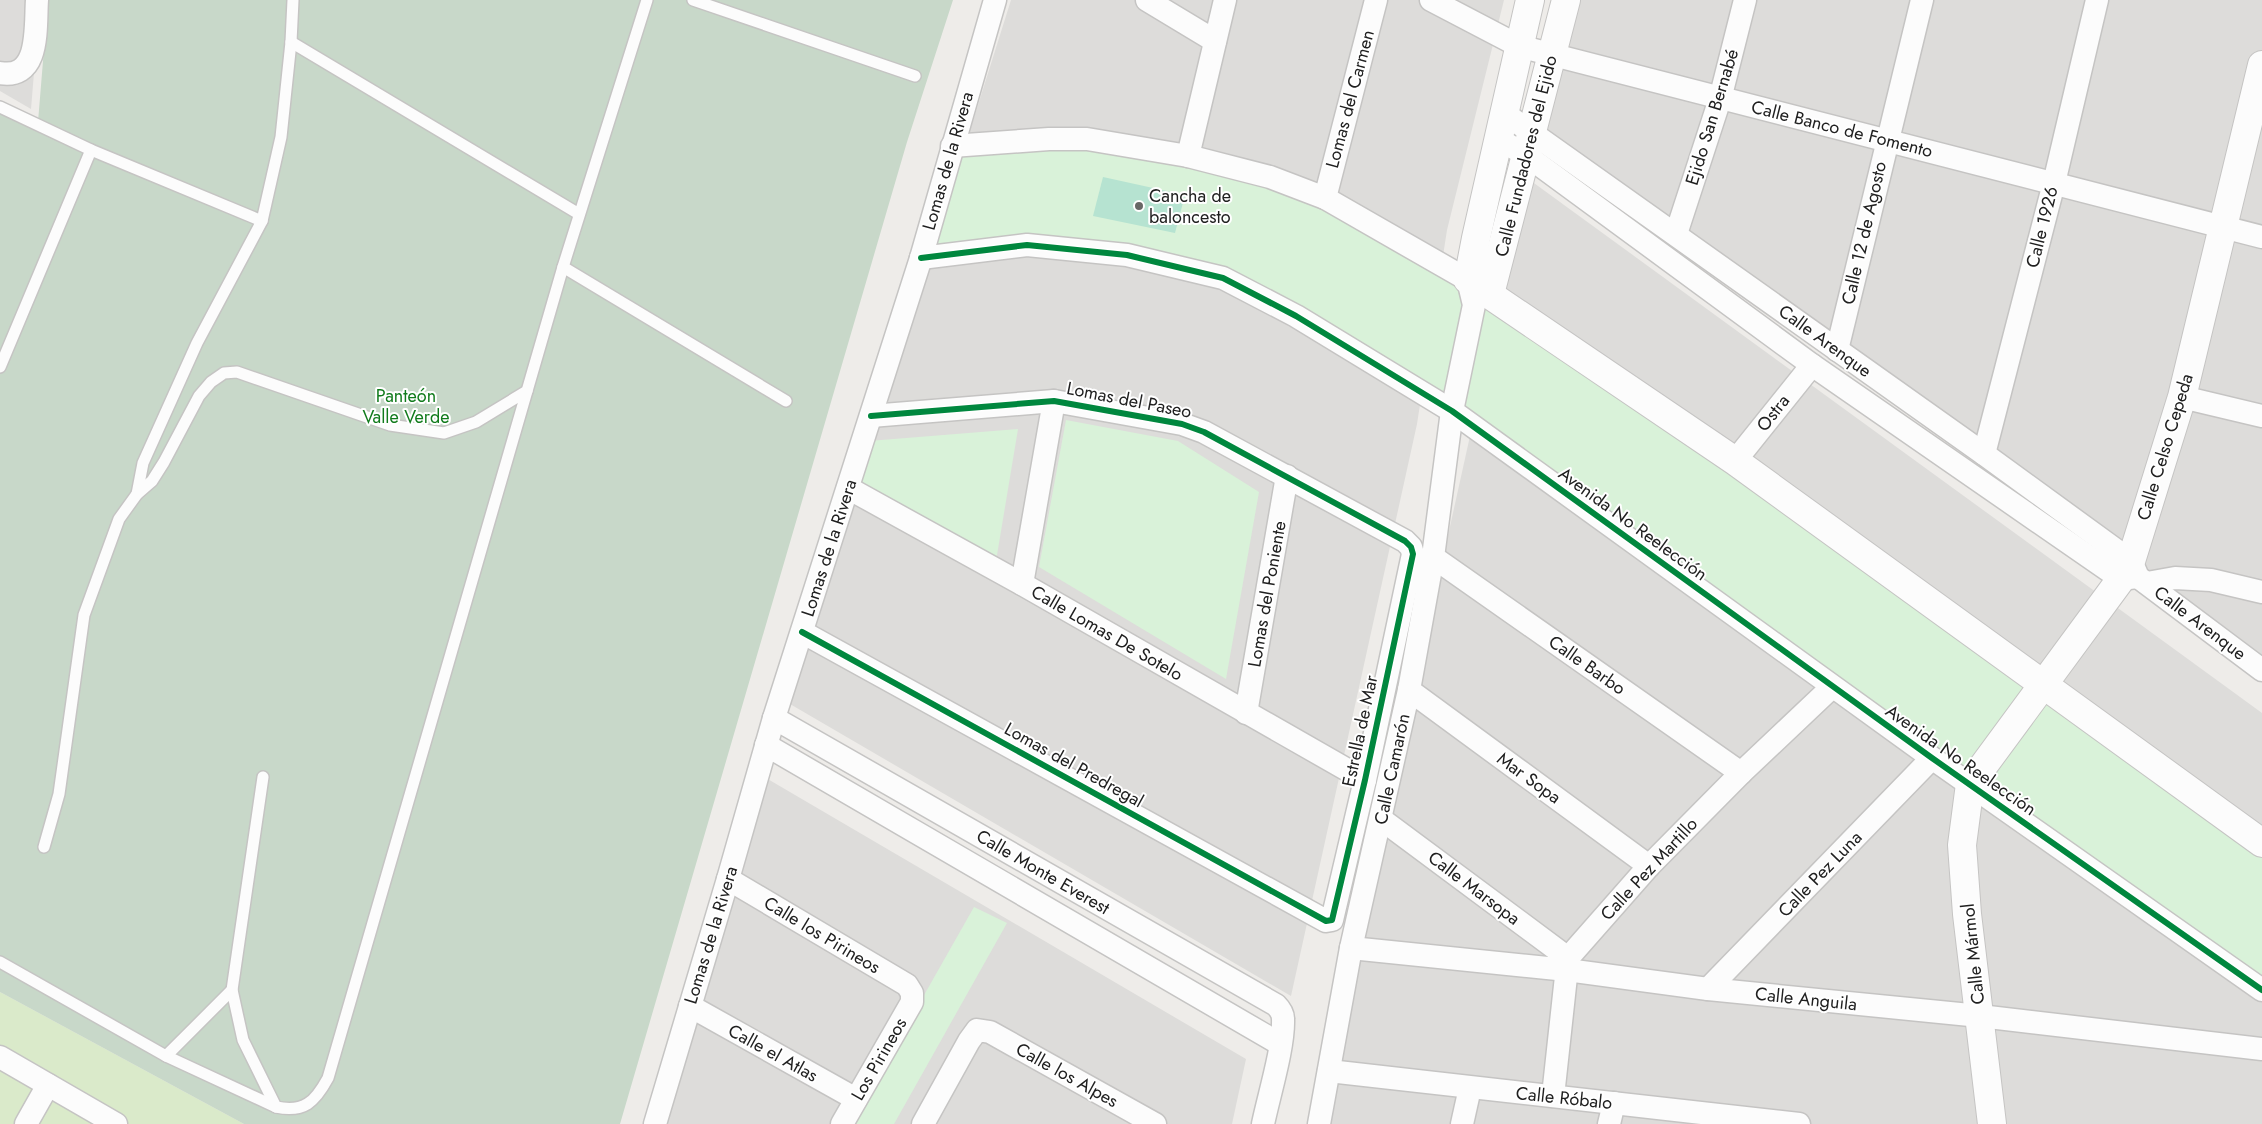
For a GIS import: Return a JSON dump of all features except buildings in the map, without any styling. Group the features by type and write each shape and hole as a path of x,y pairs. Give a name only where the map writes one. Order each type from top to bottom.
{"street":[{"path":"0,73 15,73 24,69 30,61 33,50 37,0"},
{"name":"Lomas de la Rivera","path":"654,1124 728,879 774,718 921,258 995,0"},
{"path":"1147,0 1215,41"},
{"path":"1188,156 1225,0"},
{"name":"Lomas del Carmen","path":"1325,198 1376,0"},
{"name":"Calle Banco de Fomento","path":"1431,0 1519,46 2223,228 2262,236"},
{"name":"Calle Fundadores del Ejido","path":"1452,411 1477,293 1501,126 1530,0"},
{"name":"Calle Fundadores del Ejido","path":"1477,293 1529,143 1566,0"},
{"name":"Ejido San Bernabé","path":"1676,234 1720,99 1745,0"},
{"name":"Calle 12 de Agosto","path":"1837,350 1922,0"},
{"name":"Calle 1926","path":"1984,454 2054,183 2097,0"},
{"name":"Calle Celso Cepeda","path":"1970,784 2042,686 2134,575 2182,397 2262,65"},
{"name":"Calle Arenque","path":"1501,126 1676,234 1984,454 2134,575 2262,670"},
{"path":"952,146 1049,139 1087,139 1188,156 1270,177 1325,198 1477,293 1735,461 2042,686 2262,843"},
{"name":"Calle Arenque","path":"1529,143 1812,365 2134,575"},
{"name":"Avenida No Reelección","path":"921,258 1027,246 1127,255 1223,278 1296,316 1452,411 1832,687 2262,990"},
{"name":"Ostra","path":"1735,461 1812,365"},
{"path":"2182,397 2262,416"},
{"path":"1022,584 1054,401"},
{"name":"Lomas del Paseo","path":"871,416 1054,401 1182,424 1204,432 1287,476 1411,547"},
{"name":"Calle Camarón","path":"1319,1124 1351,948 1409,690 1433,557 1452,411"},
{"name":"Lomas del Poniente","path":"1246,713 1287,476"},
{"name":"Calle Lomas De Sotelo","path":"848,488 1022,584 1365,780"},
{"name":"Estrella de Mar","path":"1332,920 1365,780 1413,554 1411,547"},
{"name":"Calle Barbo","path":"1433,557 1741,773"},
{"path":"2134,575 2211,580 2262,592"},
{"name":"Lomas del Predregal","path":"802,632 1326,921 1332,920"},
{"name":"Calle Pez Martillo","path":"1567,964 1649,866 1741,773 1832,687"},
{"name":"Mar Sopa","path":"1409,690 1649,866"},
{"name":"Calle Monte Everest","path":"774,718 1276,1005 1282,1010 1284,1018 1263,1124"},
{"name":"Calle Monte Everest","path":"766,745 1280,1044"},
{"name":"Calle Pez Luna","path":"1708,989 1932,758"},
{"name":"Calle Mármol","path":"1970,784 1962,845 1992,1124"},
{"name":"Calle Marsopa","path":"1381,819 1567,964"},
{"name":"Calle los Pirineos","path":"728,879 907,985 912,993"},
{"name":"Calle Anguila","path":"1351,948 1567,964 1708,989 1980,1016 2262,1048"},
{"path":"1553,1096 1567,964"},
{"name":"Los Pirineos","path":"842,1124 912,1002 912,993"},
{"name":"Calle el Atlas","path":"690,1006 856,1099"},
{"name":"Calle los Alpes","path":"923,1124 977,1030 990,1032 1155,1124"},
{"path":"0,1057 116,1124"},
{"name":"Calle Róbalo","path":"1329,1071 1553,1096 1612,1114 1799,1124"},
{"path":"26,1124 48,1085"},
{"path":"1462,1124 1470,1088"}],"lane":[{"path":"138,494 143,463 197,343 262,221 281,137 291,42 293,0"},
{"path":"0,962 166,1056 276,1107 291,1110 310,1103 320,1092 328,1078 563,267 647,0"},
{"path":"693,0 915,76"},
{"path":"291,42 579,214"},
{"path":"0,107 91,150 262,221"},
{"path":"0,367 91,150"},
{"path":"563,267 786,401"},
{"path":"44,847 59,794 84,615 119,519 138,494 152,481 200,396 211,382 224,373 236,372 390,425 444,433 476,422 527,392"},
{"path":"263,777 232,990 243,1040 276,1107"},
{"path":"166,1056 232,990"}],"shaded area":[{"path":"0,0 40,0 31,109 0,91"},
{"path":"1011,0 1504,0 1447,230 1417,424 1291,996 790,704"},
{"path":"1578,0 2262,0 2262,659 1837,350 1546,129"},
{"path":"1527,178 2262,713 2262,1124 1318,1124"},
{"path":"766,778 1246,1059 1232,1124 664,1124"}],"green space":[{"name":"Panteón Valle Verde","path":"48,0 953,0 907,142 620,1124 244,1124 0,992 0,104 38,122"},
{"path":"1087,139 1325,198 1468,280 1454,405 1490,294 2262,845 2262,991 1452,411 1223,278 1027,245 921,258 952,146"},
{"name":"Cancha de baloncesto","path":"1103,177 1185,195 1175,233 1093,216"},
{"path":"1066,420 1178,441 1259,492 1226,679 1039,567"},
{"path":"1018,429 996,561 858,488 869,441"},
{"path":"974,907 1007,923 894,1124 851,1124"},
{"path":"0,992 244,1124 0,1124"}],"cycle path":[{"path":"921,258 1027,245 1127,255 1223,278 1296,316 1452,411 1932,758 2262,990"},
{"path":"802,632 1326,921 1332,920 1365,780 1413,554 1411,547 1405,541 1204,432 1182,424 1054,401 871,416"}],"place":[{"name":"Cancha de baloncesto","path":"1139,206"}]}
